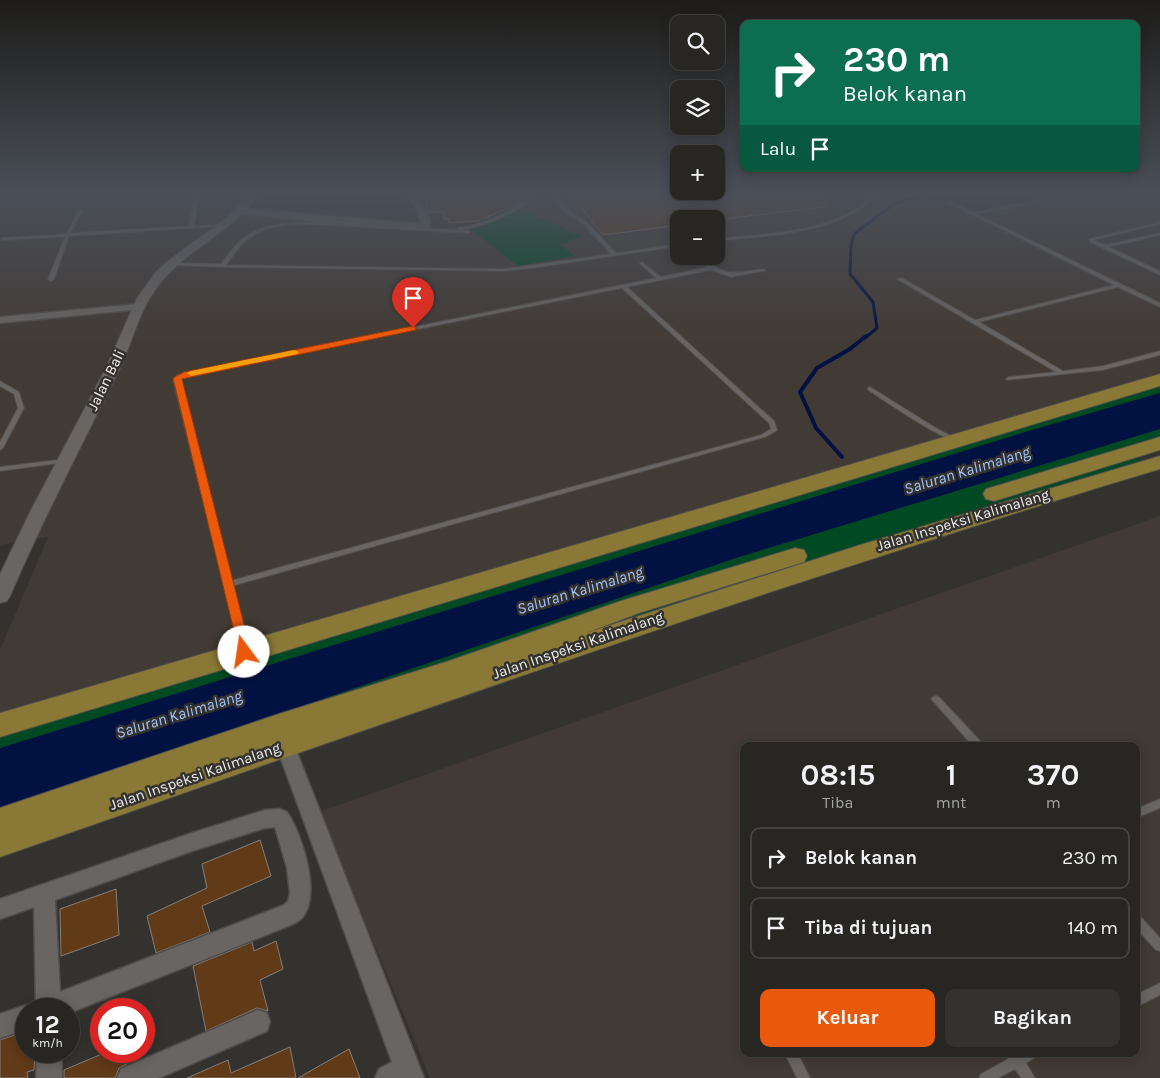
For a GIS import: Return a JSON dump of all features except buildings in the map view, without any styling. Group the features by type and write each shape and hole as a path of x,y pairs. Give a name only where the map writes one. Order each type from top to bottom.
{"main road":[{"path":"0,725 1160,380"},
{"name":"Jalan Inspeksi Kalimalang","path":"0,822 282,736 634,616 875,539 1149,455"},
{"name":"Jalan Inspeksi Kalimalang","path":"0,842 282,736"}],"street":[{"name":"Jalan Bali","path":"0,596 4,579 120,356 138,307 149,288 173,264 197,246"},
{"path":"0,320 138,307"},
{"path":"282,736 402,1074"},
{"path":"0,909 192,842 265,819 280,818 284,824 293,854 301,895 300,903 294,910 285,916 77,998"},
{"path":"44,893 49,998"},
{"path":"0,1026 15,1021"},
{"path":"130,1078 258,1022"},
{"path":"49,1063 49,1078"}],"lane":[{"path":"51,279 63,246"},
{"path":"222,266 238,246"},
{"path":"607,246 615,255"},
{"path":"173,264 505,270 670,246"},
{"path":"1039,246 1160,305"},
{"path":"1105,247 1160,273"},
{"path":"642,263 660,278"},
{"path":"708,265 711,268 732,275 763,270"},
{"path":"244,652 176,380 179,376 711,268"},
{"path":"900,279 1060,372"},
{"path":"974,322 1119,285"},
{"path":"228,584 763,436 774,430 772,422 623,286"},
{"path":"1009,379 1103,368 1160,353"},
{"path":"0,383 17,392 22,408 0,448"},
{"path":"870,389 934,429 958,440"},
{"path":"0,468 65,461"},
{"path":"936,699 975,742"},
{"path":"1140,812 1160,803"},
{"path":"1140,924 1160,946"},
{"path":"1140,999 1160,989"},
{"path":"793,1057 804,1078"},
{"path":"985,1078 1014,1057 1029,1078"}],"shaded area":[{"path":"0,246 537,246 574,256 562,246 670,246 670,265 725,265 725,246 1160,246 1160,377 0,722 0,650 48,537 0,545"},
{"path":"1160,516 1160,1078 430,1078 319,812"}],"green space":[{"path":"492,246 562,246 575,256 518,266"},
{"path":"1160,380 1160,393 1032,430 0,748 0,725"},
{"path":"1160,429 1160,443 1130,453 1148,465 639,624 630,608 0,809 739,557"}],"water":[{"name":"Saluran Kalimalang","path":"1160,393 1160,429 739,557 0,809 0,748 1032,430"}],"waterway":[{"path":"851,246 850,274 873,302 877,328 865,338"},
{"path":"842,457 816,428 800,392 817,368 850,349 866,336"}],"slow traffic":[{"path":"191,373 294,352"}],"route":[{"path":"244,652 177,378 179,376 413,328"}]}
